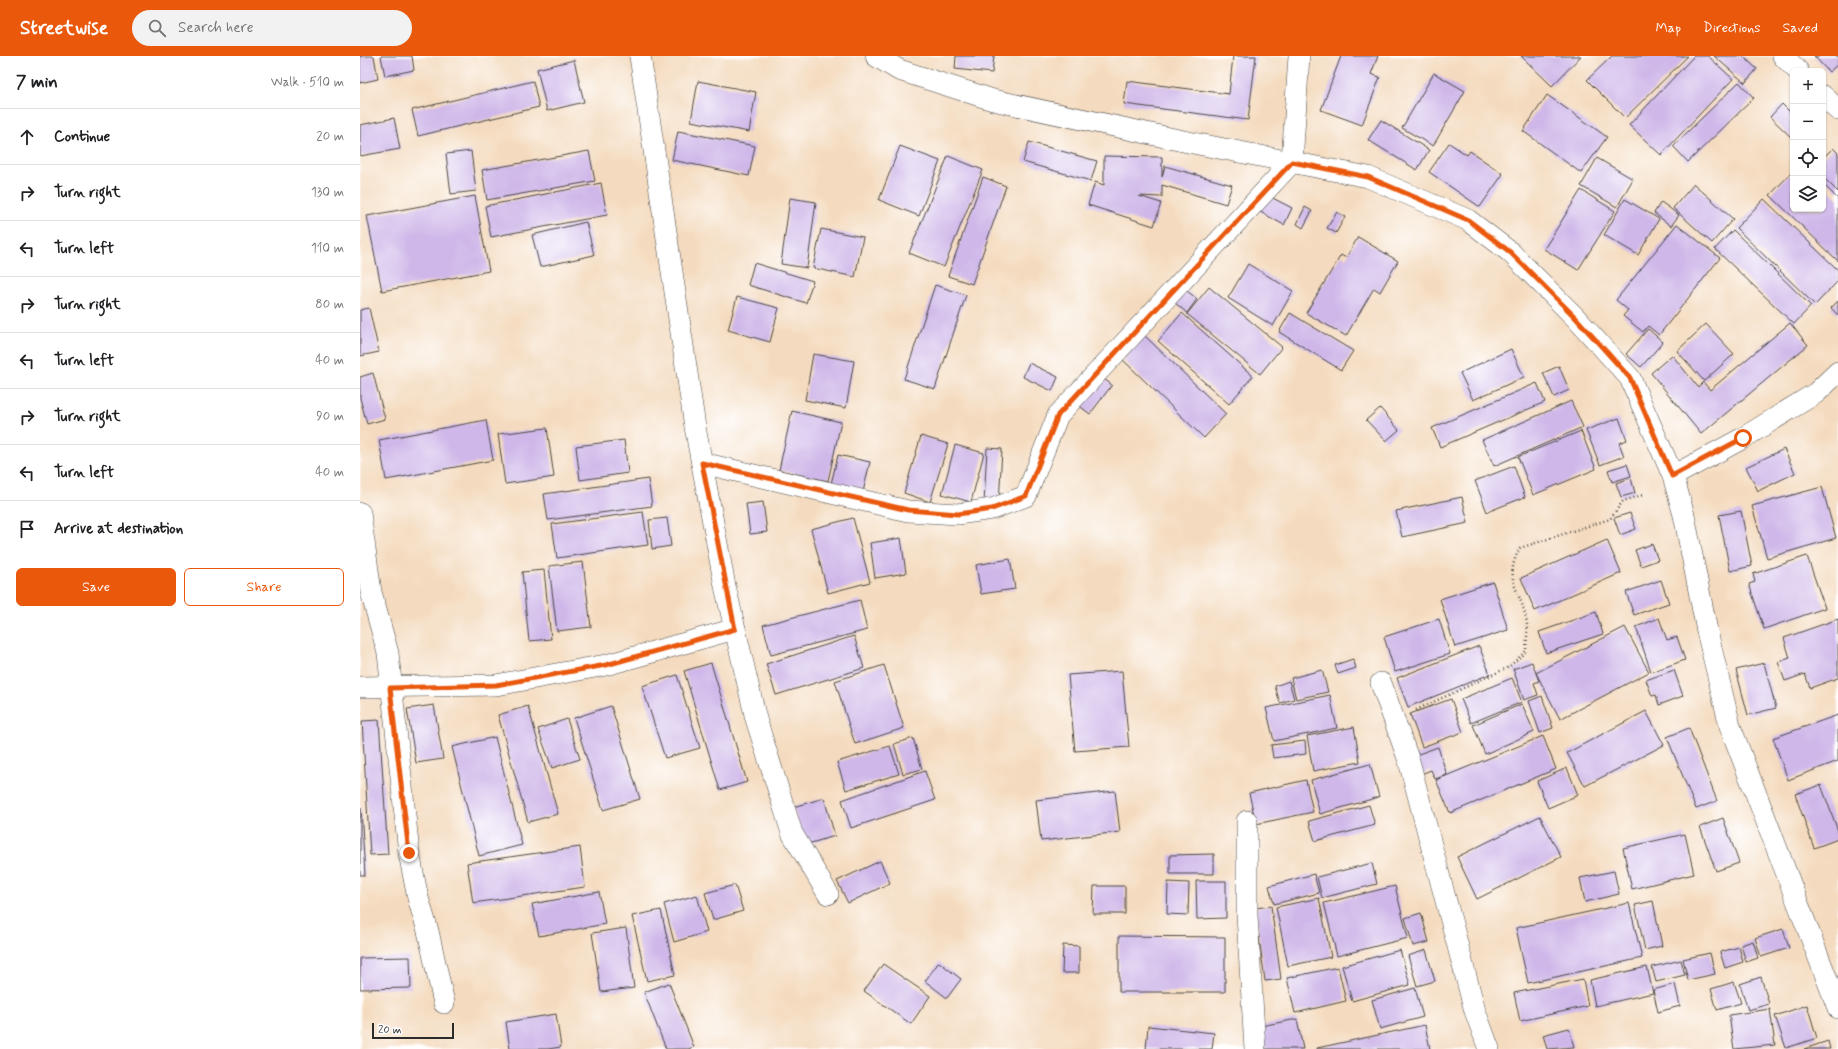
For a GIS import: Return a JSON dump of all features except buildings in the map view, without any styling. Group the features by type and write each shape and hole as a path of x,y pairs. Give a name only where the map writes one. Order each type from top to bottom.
{"street":[{"path":"640,56 695,427 735,629 756,719 792,833 828,894"},
{"path":"876,56 899,70 993,100 1188,142 1368,177 1468,220 1510,252 1575,317 1630,378 1672,476 1684,515 1707,631 1730,726 1838,1008"},
{"path":"702,463 908,510 958,514 992,509 1026,496 1058,415 1292,162 1299,56"},
{"path":"1783,56 1795,68"},
{"path":"1826,99 1838,110"},
{"path":"1672,476 1743,438 1816,393 1838,372"},
{"path":"360,513 371,592 388,653 390,688 409,853 418,898 428,931 444,1003"},
{"path":"360,687 390,688 496,685 606,665 735,629"},
{"path":"1380,682 1409,761 1475,1011 1489,1049"},
{"path":"1247,821 1247,914 1255,1049"}],"path":[{"path":"1394,720 1454,694 1509,667 1526,650 1527,625 1512,577 1513,561 1520,548 1610,519 1623,501 1643,495"}],"route":[{"path":"409,853 407,824 390,688 496,685 606,665 735,629 725,586 702,463 908,510 958,514 992,509 1026,496 1058,415 1292,162 1368,177 1468,220 1510,252 1575,317 1630,378 1672,476 1743,438"}]}
